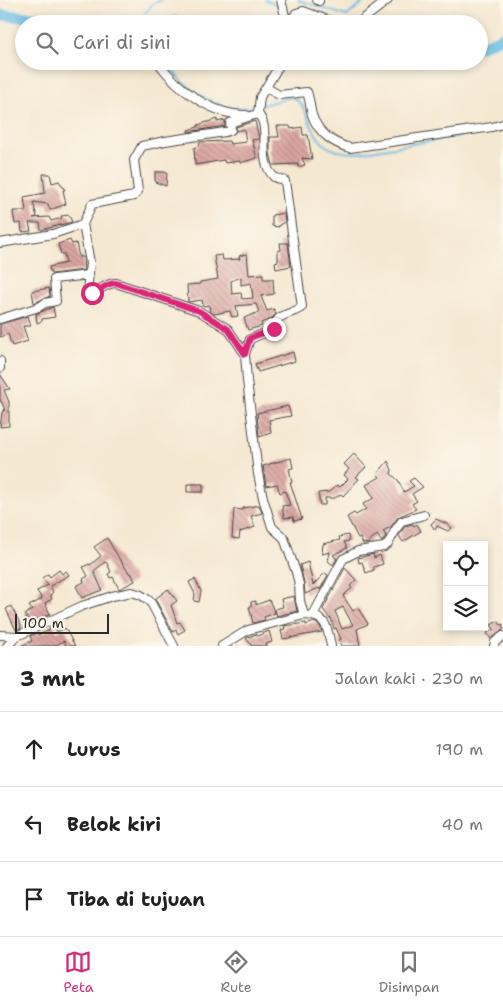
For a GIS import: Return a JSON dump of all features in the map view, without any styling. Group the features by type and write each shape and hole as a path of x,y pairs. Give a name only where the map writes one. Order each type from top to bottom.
{"street":[{"path":"282,0 285,15"},
{"path":"369,15 388,0"},
{"path":"295,15 302,11 313,15"},
{"path":"163,70 190,95 208,106 234,114 257,114 264,122 263,147 268,166 274,176 285,181 302,307 278,318 271,332 250,338 245,354 258,474 263,498 274,530 285,539 298,578 300,601 304,615"},
{"path":"257,114 260,99 277,70"},
{"path":"267,88 279,96 308,95 312,115 321,130 332,141 350,148 503,124"},
{"path":"245,354 228,329 199,311 116,283 107,284 96,292 89,293 86,290 90,263 83,224 92,204 137,194 134,160 142,146 225,132 231,130 230,122 257,114"},
{"path":"0,243 53,234 83,224"},
{"path":"0,318 45,303 56,302 54,279 89,275"},
{"path":"0,361 0,368"},
{"path":"313,615 343,559 358,551 384,547 388,544 402,521 424,515"},
{"path":"7,646 17,636 82,606 112,596 132,592 141,594 150,601 174,646"},
{"path":"222,646 248,630 304,615 313,615 321,619 326,626 330,646"},
{"path":"0,635 17,636"},
{"path":"494,646 495,642 503,636"}],"building":[{"path":"217,119 217,122 225,120 225,126 188,132 188,130 198,127 198,125"},
{"path":"255,121 259,139 252,140 257,158 240,163 240,161 225,163 224,160 195,165 194,148 199,146 200,142 229,141 230,144 246,142 244,129 236,131 236,127"},
{"path":"277,126 290,126 291,129 302,127 303,135 308,135 312,159 302,158 305,165 298,167 298,164 273,165 270,153 270,137 279,137"},
{"path":"155,172 167,172 166,186 155,182"},
{"path":"43,174 50,174 52,183 59,181 65,190 63,190 66,204 50,210 48,204 33,202 37,217 33,218 49,217 51,221 62,218 61,216 69,215 72,222 41,230 40,223 29,223 31,231 22,232 21,223 15,224 13,211 26,211 24,197 45,193"},
{"path":"284,213 285,222 279,225 279,227 272,226 272,215"},
{"path":"70,240 72,244 76,243 79,257 83,257 84,270 51,274 49,267 66,263 64,254 61,254 58,244"},
{"path":"280,243 288,243 291,266 276,269 275,262 278,261 278,251 281,250"},
{"path":"247,254 249,275 263,274 263,279 273,279 274,294 261,296 267,311 274,309 276,314 271,319 261,323 262,326 248,330 244,318 259,312 256,304 236,306 238,316 232,317 230,311 214,314 210,311 209,305 203,306 202,300 188,302 187,285 218,279 214,256 222,255 223,260 240,259 239,256","holes":["241,277 241,285 251,283 253,298 242,299 241,293 232,294 231,281"]},
{"path":"49,288 50,296 34,303 32,291"},
{"path":"53,307 55,317 42,319 42,321 37,323 36,314"},
{"path":"28,316 31,326 23,326 28,341 12,346 8,334 0,337 0,324"},
{"path":"293,352 295,361 258,372 255,364"},
{"path":"0,374 10,389 4,390 9,402 9,426 0,427 2,412 5,410 0,401"},
{"path":"288,406 291,416 269,420 271,433 259,437 257,413"},
{"path":"354,454 366,467 356,477 359,479 343,496 341,494 335,498 325,498 325,505 320,505 318,493 329,492 337,485 340,487 348,479 344,475 349,469 344,464"},
{"path":"291,458 293,468 289,469 292,482 290,482 302,519 294,521 293,517 284,518 282,506 290,505 285,491 280,493 277,484 266,486 263,466"},
{"path":"388,461 392,470 391,474 398,480 404,492 414,486 409,481 414,478 423,487 412,494 417,501 412,504 416,509 398,517 391,527 383,531 386,536 382,542 377,535 369,541 370,543 363,544 347,517 354,513 356,515 366,509 363,504 374,498 366,485 380,477 377,474"},
{"path":"187,484 203,484 203,492 187,492"},
{"path":"259,505 262,513 251,516 255,527 240,532 239,539 232,538 234,509 243,510 243,508"},
{"path":"436,519 452,528 448,531 437,526 435,530 431,524"},
{"path":"413,524 414,526 417,524 421,531 403,542 399,536 405,526"},
{"path":"348,535 349,541 344,542 347,548 333,555 337,559 333,565 328,561 330,552 322,554 323,544 340,540 339,537"},
{"path":"107,538 135,581 119,589 113,577 110,578 108,574 111,572 105,562 94,571 102,590 82,598 76,586 84,582 83,579 88,576 83,567 90,565 101,556 94,547"},
{"path":"373,554 374,558 380,555 383,564 374,567 374,570 366,573 362,562 359,563 358,558"},
{"path":"308,562 313,585 325,573 328,575 320,590 319,588 305,594 300,565"},
{"path":"345,568 356,580 350,586 352,588 343,596 353,611 358,608 368,624 357,629 360,646 341,646 339,640 341,639 336,628 334,629 331,618 323,609","holes":["343,607 353,625 342,629 335,611"]},
{"path":"59,570 62,574 66,571 69,575 50,586 53,592 50,595 52,599 45,603 50,614 32,623 30,620 28,622 25,614 32,610 29,606 42,599 37,591 48,585 42,578 48,574 50,577"},
{"path":"195,579 201,591 199,602 194,601 195,594 189,582"},
{"path":"168,589 177,601 171,605 177,623 180,622 185,630 178,634 176,630 173,632 155,599"},
{"path":"294,596 297,611 277,616 275,609 283,607 281,599"},
{"path":"269,600 275,613 264,617 265,620 253,623 249,607 251,607 251,602 256,601 256,605"},
{"path":"11,606 21,625 21,628 16,630 6,609"},
{"path":"498,621 501,625 503,624 503,630 491,639 487,633 494,629 491,625"},
{"path":"314,622 320,626 322,632 283,639 281,630 285,629 284,626 306,623 306,625"},
{"path":"54,625 57,632 65,628 75,646 66,646 64,641 54,646 20,646 32,641 30,636 50,630 49,627"},
{"path":"269,631 272,642 266,644 267,646 252,646 246,638 256,634 257,636"}],"waterway":[{"path":"144,15 153,3 162,0"},
{"path":"265,0 279,5"},
{"path":"298,0 344,15"},
{"path":"348,15 366,0"},
{"path":"0,15 15,16"},
{"path":"488,43 503,37"},
{"path":"173,70 183,82 204,98 229,107 255,106"},
{"path":"262,105 292,97 302,106 312,128 321,141 332,149 348,153 358,153 503,129"}],"route":[{"path":"92,293 107,284 116,283 199,311 228,329 245,354 250,338 271,332 274,329"}]}
